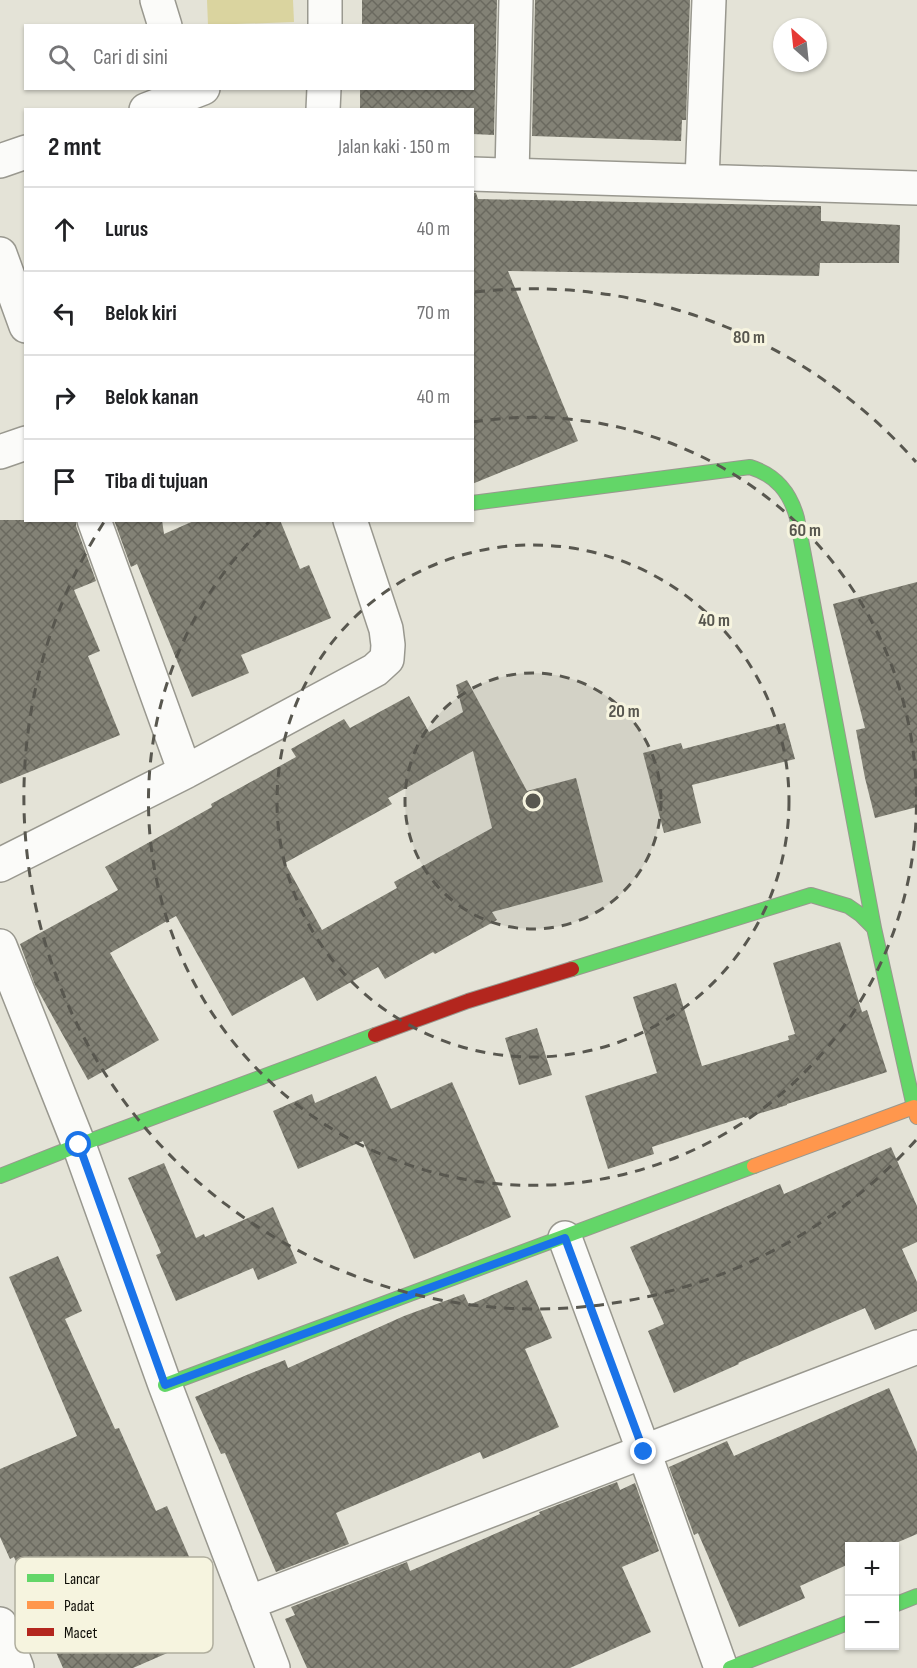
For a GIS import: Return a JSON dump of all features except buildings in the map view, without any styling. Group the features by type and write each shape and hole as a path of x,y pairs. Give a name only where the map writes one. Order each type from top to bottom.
{"street":[{"path":"157,0 164,24"},
{"path":"325,0 325,24"},
{"path":"512,175 516,0"},
{"path":"702,182 709,0"},
{"path":"323,108 324,90"},
{"path":"153,108 192,95"},
{"path":"0,161 24,153"},
{"path":"474,174 917,188"},
{"path":"0,254 24,320"},
{"path":"0,452 24,444"},
{"path":"165,1385 915,1112 874,928 797,515 781,487 766,472 750,467 474,503"},
{"path":"95,522 184,772"},
{"path":"0,865 184,772 375,670 387,659 386,629 351,522"},
{"path":"0,1176 468,1001 811,895 848,906 874,928"},
{"path":"0,946 79,1145 165,1385 273,1668"},
{"path":"565,1238 721,1668"},
{"path":"248,1603 917,1347"},
{"path":"899,1603 917,1596"},
{"path":"0,1624 17,1668"},
{"path":"730,1668 845,1624"}],"shaded area":[{"path":"207,0 293,0 294,22 208,24"}],"traffic: fast":[{"path":"474,503 750,467 759,470 781,486 797,518 874,928"},
{"path":"572,969 811,895 848,906 874,928 914,1107"},
{"path":"0,1176 375,1035"},
{"path":"165,1385 754,1166"},
{"path":"899,1603 917,1596"},
{"path":"730,1668 845,1624"}],"traffic: slow":[{"path":"754,1166 914,1107 917,1117"}],"traffic: jam":[{"path":"375,1035 468,1001 572,969"}],"route":[{"path":"79,1145 165,1385 565,1238 644,1452"}]}
